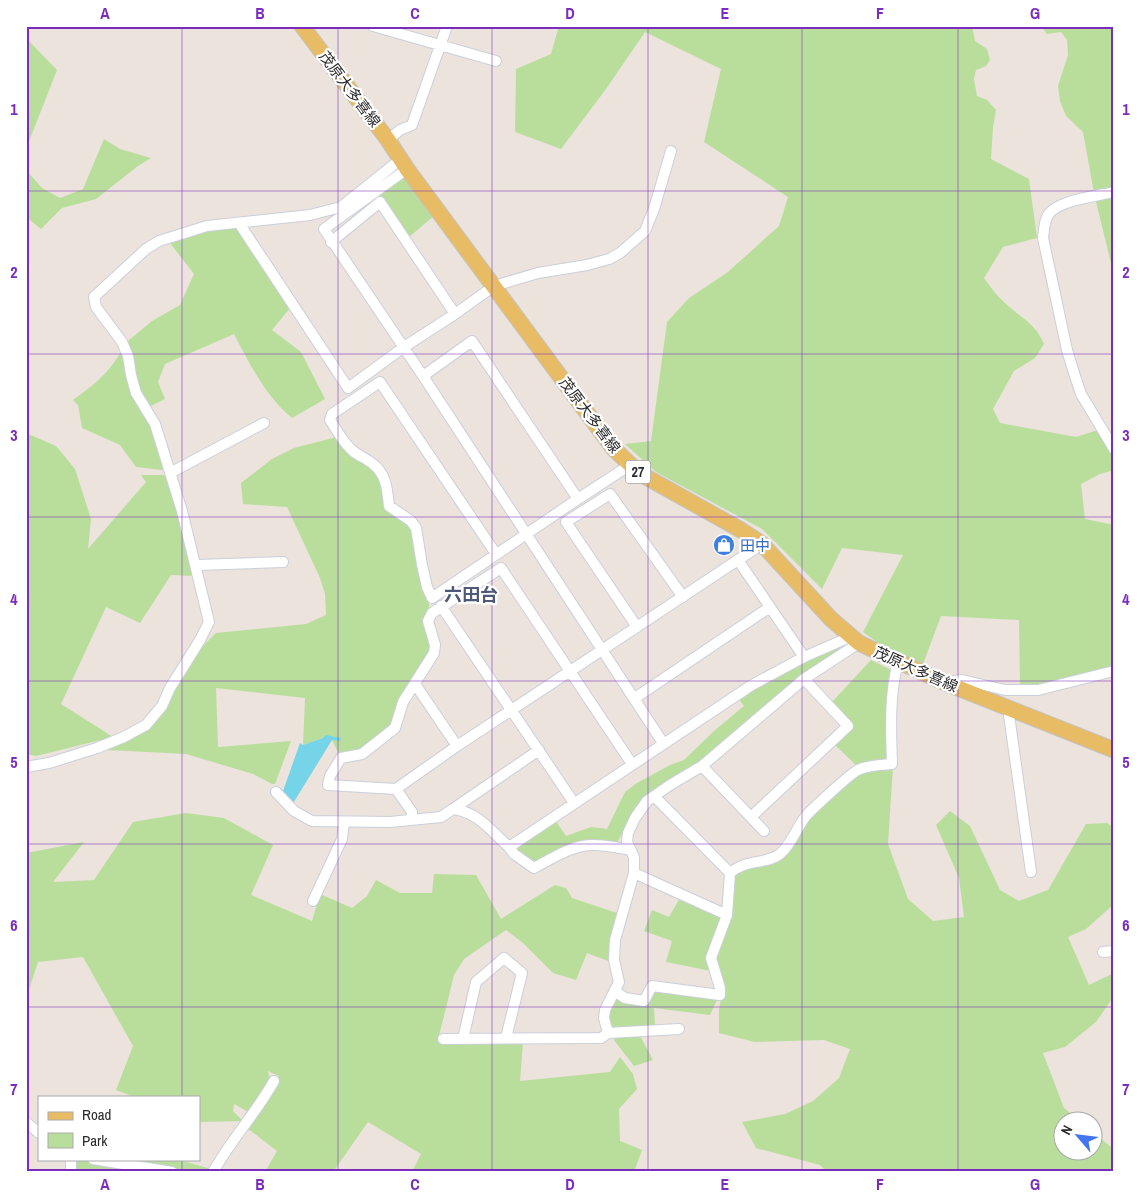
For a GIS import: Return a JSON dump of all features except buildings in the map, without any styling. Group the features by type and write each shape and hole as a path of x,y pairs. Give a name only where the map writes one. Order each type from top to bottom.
{"main road":[{"name":"茂原大多喜線","path":"302,26 388,140 613,448 630,465 640,473 741,530 762,544 831,619 854,640 943,682 1114,750"}],"street":[{"path":"373,26 496,61"},
{"path":"388,140 400,130 412,125 447,26"},
{"path":"239,222 348,388 404,347 494,286 538,273 587,265 609,259 620,253 645,231 654,209 671,151"},
{"path":"26,767 49,763 97,748 124,737 146,725 162,706 170,688 209,622 196,565 155,424 136,393 128,356 122,342 96,307 94,297 146,249 159,242 208,226 310,215 341,207 404,164"},
{"path":"404,164 324,229 331,242 404,347 664,743"},
{"path":"1114,192 1059,206 1048,215 1043,238 1067,350 1081,394 1114,450"},
{"path":"331,242 380,202 455,314"},
{"path":"423,376 472,341 578,499"},
{"path":"496,554 380,382 330,416 330,420 346,443 354,451 374,464 383,476 387,483 389,506 411,521 416,528 422,565 432,598 630,465"},
{"path":"170,473 264,423"},
{"path":"637,627 566,522 610,494 683,597"},
{"path":"632,764 570,672 501,568 432,613 428,621 435,645 434,654 403,702 395,728 362,754 341,758 330,776 328,785 396,789 457,746 570,672 762,544"},
{"path":"738,560 804,657"},
{"path":"196,565 284,562"},
{"path":"441,606 574,802"},
{"path":"635,698 770,607"},
{"path":"509,847 752,685 804,657 854,640"},
{"path":"608,1033 604,1018 610,999 616,992 619,982 614,960 616,940 634,873 634,857 626,842 635,818 647,801 702,766 804,679 854,640"},
{"path":"730,873 745,864 775,857 780,853 786,848 806,816 856,770 892,764 890,709 898,662"},
{"path":"943,682 962,680 1005,690 1031,690 1114,671"},
{"path":"750,817 848,726 804,679"},
{"path":"415,684 457,746"},
{"path":"1008,708 1031,872"},
{"path":"276,792 294,811 312,821 411,820 441,817 539,750"},
{"path":"702,766 764,832"},
{"path":"396,789 412,812 411,820"},
{"path":"655,797 730,873"},
{"path":"453,809 463,810 476,816 514,854 534,868 579,846 595,845 630,850"},
{"path":"313,901 342,839 344,822"},
{"path":"634,873 727,915"},
{"path":"616,992 625,998 644,1002 652,986 720,995 720,988 711,958 727,915 730,873"},
{"path":"463,1039 476,982 504,958 522,973 506,1038"},
{"path":"443,1039 601,1038 608,1033 679,1029"},
{"path":"214,1172 221,1158 264,1099 274,1081"},
{"path":"26,1122 38,1132"},
{"path":"99,1160 172,1172"}],"green space":[{"path":"559,26 972,26 975,41 987,49 990,60 986,66 976,70 974,79 977,96 987,100 996,110 991,159 1029,179 1037,238 1003,247 984,278 1001,299 1032,325 1044,344 1035,358 1014,371 993,409 1000,423 1076,437 1098,430 1114,457 1114,470 1100,474 1081,484 1085,519 1114,525 1114,667 1056,682 1020,687 1019,620 941,616 923,664 884,647 863,632 903,555 842,548 822,589 762,529 656,472 625,444 651,441 667,322 689,298 728,272 779,226 788,197 704,142 721,69 645,32 606,89 561,149 515,132 516,69 551,54"},
{"path":"1041,26 1114,26 1114,276 1094,193 1083,132 1066,116 1060,101 1058,86 1068,55 1067,40 1061,32 1047,34"},
{"path":"26,38 57,70 26,149"},
{"path":"104,139 120,149 151,158 96,199 62,208 41,229 26,217 26,170 42,188 60,198 83,189"},
{"path":"400,178 410,179 435,215 408,238 379,196"},
{"path":"233,226 240,231 290,308 272,330 301,352 325,399 292,418 266,390 234,334 165,364 158,382 165,399 149,407 134,376 133,360 128,341 152,321 180,305 194,274 170,243 218,228"},
{"path":"122,350 127,380 132,393 153,426 164,466 162,470 136,467 120,445 82,428 78,405 73,400 88,389 112,366"},
{"path":"26,433 56,446 75,469 91,519 88,549 146,482 141,475 163,475 168,477 196,576 171,575 140,623 106,607 61,704 113,737 36,756 26,754"},
{"path":"337,435 377,470 385,496 413,530 429,605 433,645 392,726 359,751 340,756 332,740 323,738 303,745 305,698 216,688 218,747 291,741 275,784 253,774 186,754 108,750 109,747 146,727 171,696 198,651 216,633 306,624 326,615 325,594 320,578 287,507 243,504 241,483 272,459 294,448 333,438"},
{"path":"842,643 846,645 790,684 701,763 636,808 615,844 593,843 535,866 517,851 518,844 555,820 566,836 591,827 607,829 625,792 637,783 670,765 684,760 744,706 738,698 755,686"},
{"path":"871,660 893,671 889,760 858,767 834,744 852,727 831,703"},
{"path":"893,766 888,844 908,899 933,921 964,917 959,878 936,825 950,811 970,826 1000,890 1019,901 1048,890 1086,824 1107,823 1114,828 1114,904 1086,929 1068,937 1089,985 1114,973 1114,994 1096,1022 1065,1047 1043,1053 1064,1108 1066,1110 1052,1110 1052,1160 1102,1160 1102,1140 1111,1147 1114,1146 1114,1172 827,1172 820,1165 756,1148 742,1122 785,1114 813,1101 839,1078 850,1049 824,1040 755,1042 719,1033 719,1009 723,989 716,956 735,874 742,867 780,858 807,820 857,773"},
{"path":"186,813 224,818 273,845 251,895 312,921 320,894 352,908 367,896 376,880 400,893 432,893 434,874 476,875 501,919 555,885 566,888 572,898 620,914 611,962 587,953 576,980 553,973 523,943 506,930 464,959 454,975 439,1036 440,1044 523,1043 520,1081 610,1072 620,1057 633,1074 637,1089 619,1109 620,1141 642,1150 634,1172 412,1172 421,1154 368,1122 333,1172 265,1172 277,1151 247,1128 279,1076 268,1071 270,1079 250,1113 234,1104 233,1111 243,1121 200,1122 200,1096 131,1096 116,1090 133,1046 83,957 38,962 26,999 26,853 84,842 53,882 94,880 133,822"},
{"path":"680,898 719,916 722,921 711,971 666,962 672,941 644,931 652,910 669,917"},
{"path":"658,989 717,1000 710,1015 654,1008 655,1026 613,1030 608,1027 608,1011 615,997 645,1006 649,995"},
{"path":"639,1034 653,1060 634,1066 614,1040 617,1035"},
{"path":"72,1160 180,1160 211,1169 209,1172 73,1172"}],"water":[{"path":"326,735 341,738 340,741 332,740 292,805 282,794 300,743 303,745 323,738"}],"place":[{"name":"田中","path":"724,545"}],"district":[{"name":"六田台","path":"471,594"}]}
